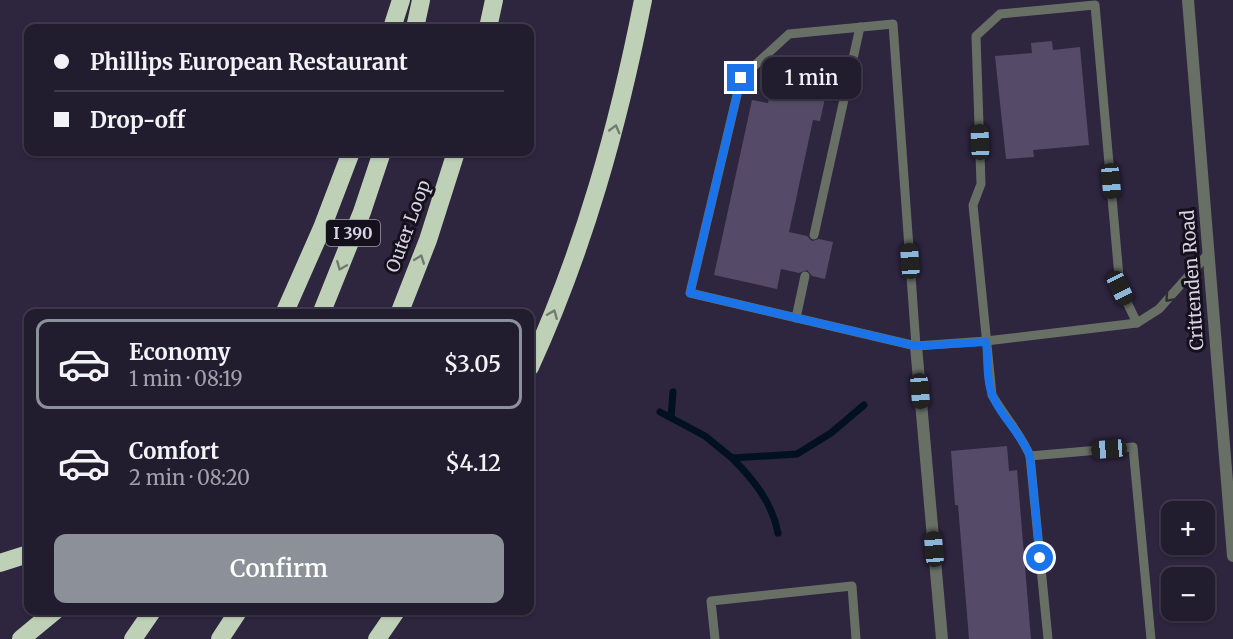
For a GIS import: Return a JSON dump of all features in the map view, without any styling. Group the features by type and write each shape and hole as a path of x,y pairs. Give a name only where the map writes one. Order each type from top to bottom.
{"highway":[{"path":"393,24 400,0"},
{"path":"416,24 421,0"},
{"path":"489,24 494,0"},
{"path":"534,359 566,283 606,162 643,0"},
{"path":"286,309 322,228 349,156"},
{"name":"I 390","path":"323,309 381,156"},
{"name":"Outer Loop","path":"401,309 428,240 455,156"},
{"path":"281,309 298,279"},
{"path":"0,563 24,555"},
{"path":"21,639 50,615"},
{"path":"133,639 150,615"},
{"path":"220,639 236,615"},
{"path":"377,639 394,615"}],"street":[{"name":"Crittenden Road","path":"1188,0 1233,556"},
{"path":"916,346 942,639"}],"lane":[{"path":"1047,639 1030,456 1025,442 1005,419 992,395 973,205 981,184 976,36 1000,14 1095,5 1120,288 1137,323"},
{"path":"916,346 893,24 789,34 741,78 690,293 916,346 986,342 1137,323 1159,309 1208,254"},
{"path":"814,235 860,27"},
{"path":"796,318 805,276"},
{"path":"1030,456 1133,447 1151,639"},
{"path":"715,639 711,601 852,586 856,639"}],"building":[{"path":"1052,41 1053,50 1080,47 1089,145 1033,150 1034,157 1006,159 995,56 1032,53 1031,43"},
{"path":"776,64 830,75 820,121 813,120 789,232 807,236 812,241 819,239 833,242 825,279 812,276 807,270 799,273 781,269 777,289 714,275 752,100 768,103"},
{"path":"1007,446 1009,471 1017,470 1031,639 969,639 958,505 955,505 951,451"}],"waterway":[{"path":"671,417 673,392"},
{"path":"660,412 705,436 732,458 797,454 831,433 864,405"},
{"path":"732,458 761,492 771,511 778,533"}],"route":[{"path":"741,78 690,293 916,346 986,342 992,395 1005,419 1025,442 1030,456 1040,558"}]}
